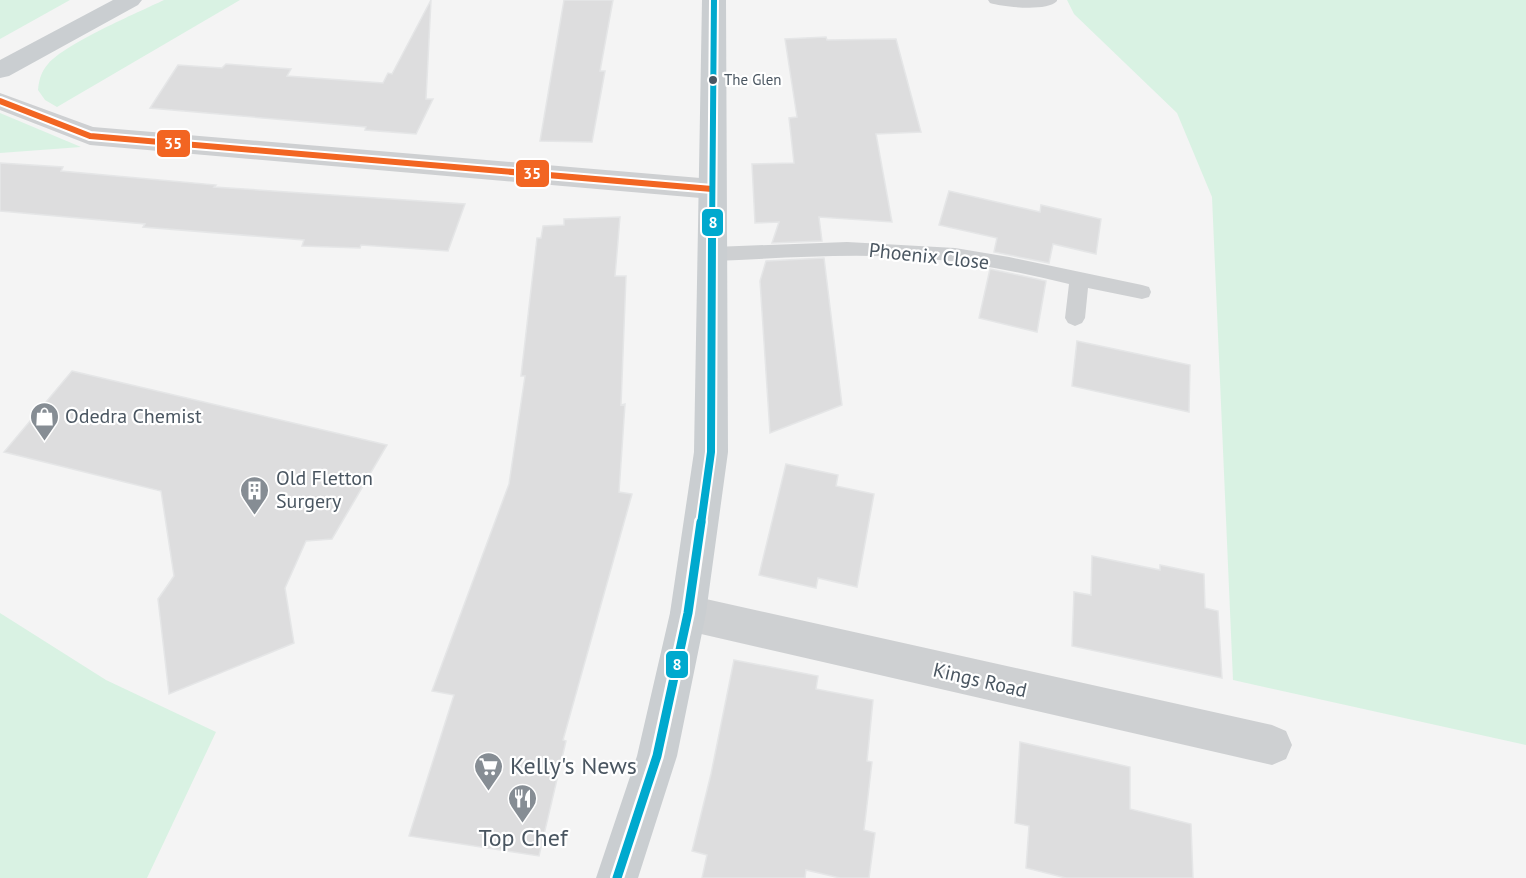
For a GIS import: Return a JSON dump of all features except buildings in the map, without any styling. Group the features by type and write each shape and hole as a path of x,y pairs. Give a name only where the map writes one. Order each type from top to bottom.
{"main road":[{"path":"0,70 130,0"},
{"path":"617,878 657,756 688,613 711,452 714,0"}],"street":[{"path":"0,101 90,136 712,189"},
{"name":"Kings Road","path":"688,613 1272,745"}],"lane":[{"path":"995,0 1017,3 1050,1"},
{"name":"Phoenix Close","path":"714,254 876,249 930,252 1003,263 1142,292"},
{"path":"1075,318 1078,280"}],"green space":[{"path":"0,0 70,0 0,39"},
{"path":"164,0 240,0 57,107 45,100 38,90 40,79 48,64 57,56 103,29"},
{"path":"1067,0 1526,0 1526,745 1233,680 1212,197 1177,113 1074,14"},
{"path":"0,113 81,147 0,153"},
{"path":"0,613 106,680 216,732 147,878 0,878"}],"transit line":[{"name":"8","path":"617,878 657,756 688,613 711,452 714,0"},
{"name":"35","path":"0,101 90,136 712,189"}],"place":[{"name":"The Glen","path":"713,80"},
{"name":"Odedra Chemist","path":"44,442"},
{"name":"Old Fletton Surgery","path":"255,516"},
{"name":"Kelly's News","path":"489,792"},
{"name":"Top Chef","path":"523,824"}]}
